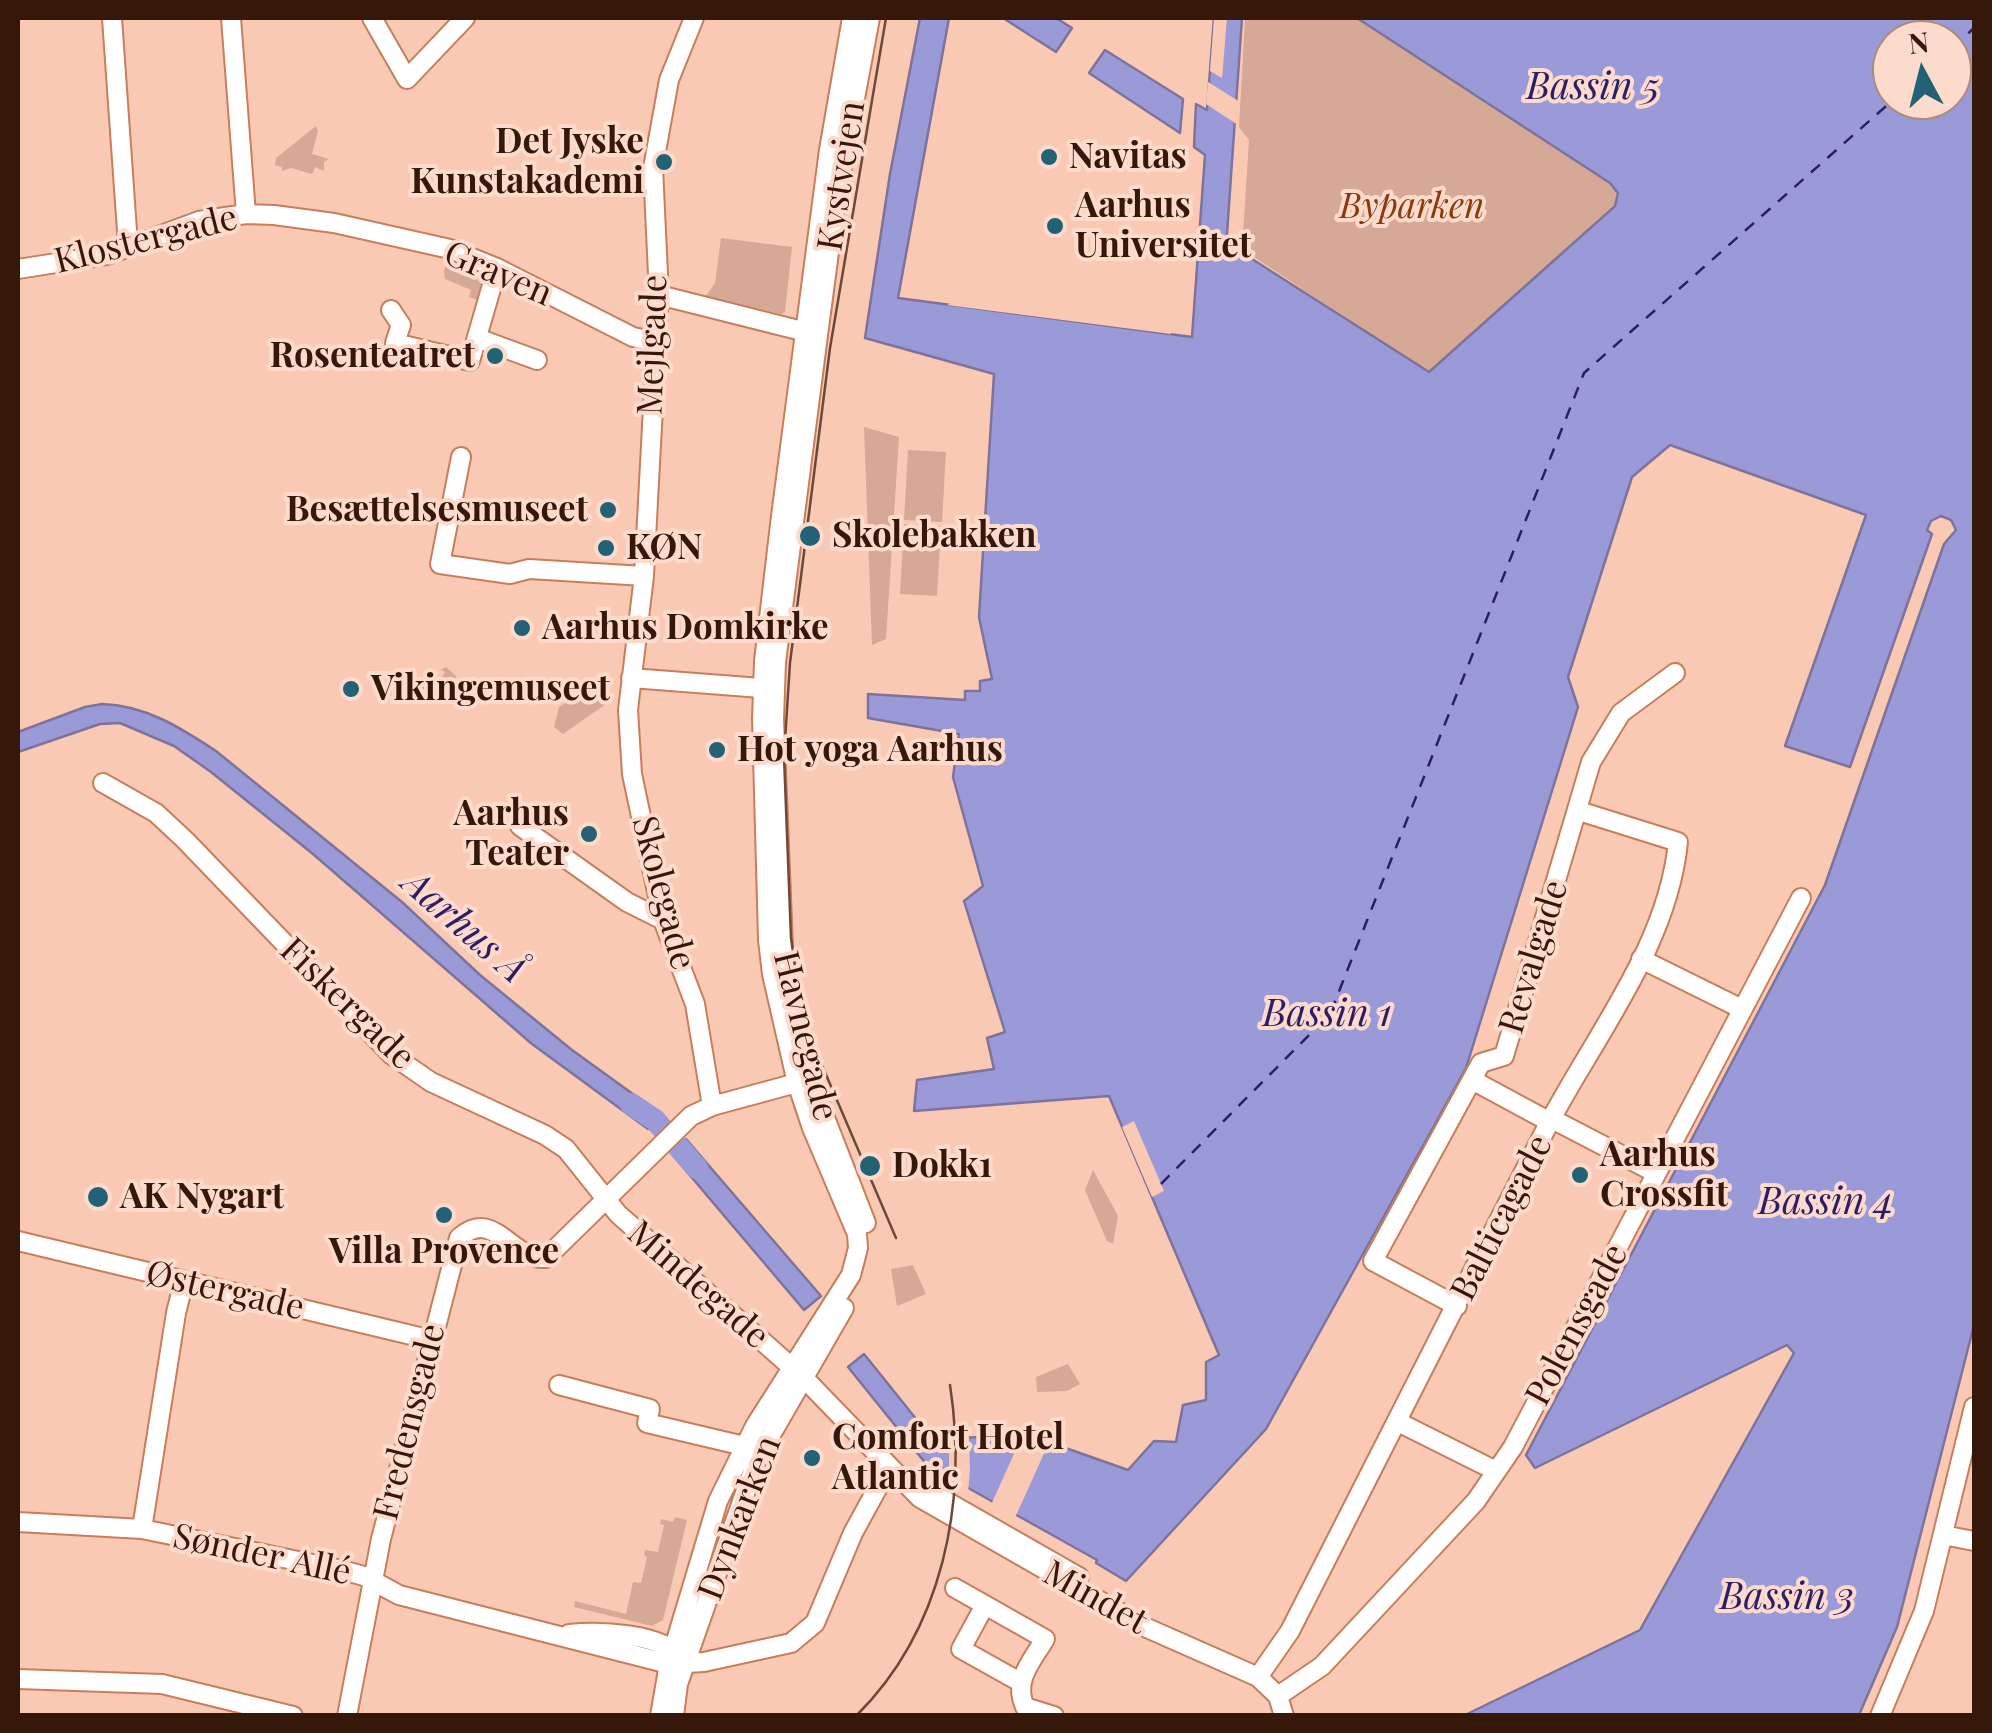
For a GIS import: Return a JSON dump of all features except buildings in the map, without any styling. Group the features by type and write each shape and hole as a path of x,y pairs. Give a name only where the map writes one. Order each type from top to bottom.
{"street":[{"path":"112,18 128,246"},
{"path":"231,18 246,214"},
{"path":"372,18 407,79 465,18"},
{"name":"Mejlgade","path":"631,678 644,576 659,295 653,202 657,136 669,80 694,18"},
{"name":"Kystvejen","path":"812,334 829,150 852,18"},
{"name":"Kystvejen","path":"812,334 870,18"},
{"name":"Klostergade","path":"18,269 107,255 199,222 246,214 334,223"},
{"name":"Graven","path":"334,223 450,249 497,268 634,337 656,342"},
{"path":"391,310 400,325 395,343 470,361 497,268"},
{"path":"631,678 769,688 812,334 659,295"},
{"path":"477,338 537,360"},
{"path":"461,457 440,564 510,574 529,568 644,576"},
{"name":"Revalgade","path":"1456,1306 1373,1261 1482,1062 1504,1056 1591,762 1621,714 1676,673"},
{"name":"Skolegade","path":"631,678 628,722 632,774 663,920 695,1004 712,1106"},
{"name":"Havnegade","path":"769,688 781,939 790,1001 812,1128 857,1234 856,1261 839,1306 798,1373"},
{"name":"Fiskergade","path":"103,784 156,813 185,840 392,1056 430,1082 556,1141 605,1201"},
{"name":"Balticagade","path":"1258,1677 1290,1631 1551,1120 1662,916 1678,842 1579,811"},
{"path":"520,826 627,902 663,920"},
{"name":"Polensgade","path":"1278,1696 1322,1666 1476,1501 1513,1446 1801,898"},
{"path":"1640,958 1742,1010"},
{"path":"605,1201 680,1125 712,1106 804,1081"},
{"path":"1474,1081 1656,1174"},
{"name":"Fredensgade","path":"347,1716 373,1581 455,1248 468,1230 484,1227 499,1232 526,1256 546,1258 605,1201"},
{"name":"Mindegade","path":"605,1201 798,1373 889,1466"},
{"name":"Østergade","path":"18,1241 432,1340"},
{"path":"142,1529 184,1281"},
{"name":"Dynkarken","path":"676,1658 716,1507 744,1446 798,1373"},
{"name":"Dynkarken","path":"676,1658 751,1472 798,1373"},
{"path":"559,1385 650,1409 647,1423 744,1446"},
{"path":"1880,1716 1924,1612 1974,1407"},
{"path":"1398,1422 1496,1471"},
{"path":"676,1658 704,1662 791,1643 814,1623 853,1533 889,1466"},
{"name":"Mindet","path":"889,1466 920,1498 1174,1629 1204,1650 1258,1677 1278,1696 1284,1716"},
{"name":"Sønder Allé","path":"18,1522 142,1529 342,1570 399,1595 558,1636 676,1658"},
{"path":"1943,1535 1974,1541"},
{"path":"954,1588 1044,1639 1020,1682 1019,1692 1025,1706 1054,1716"},
{"path":"985,1606 960,1649 1020,1682"},
{"path":"660,1716 676,1658"},
{"path":"674,1716 676,1658"},
{"path":"18,1679 162,1684 293,1716"}],"green space":[{"name":"Byparken","path":"1245,18 1356,18 1608,182 1618,193 1617,202 1432,371 1426,371 1242,249 1249,140 1239,127"},
{"path":"316,126 312,154 329,159 324,162 324,171 315,167 312,174 291,168 282,171 282,167 275,165 276,158"},
{"path":"721,238 792,247 785,312 706,296 715,283"},
{"path":"447,260 491,277 483,302 469,297 471,290 445,279"},
{"path":"864,427 899,437 886,639 872,645"},
{"path":"908,450 946,452 942,522 904,520"},
{"path":"904,524 941,526 937,596 900,594"},
{"path":"446,667 456,676 451,694 433,701 413,697 424,677 431,674 441,679 445,672 441,670"},
{"path":"605,694 606,704 563,734 554,727 559,707 575,699"},
{"path":"1093,1170 1118,1216 1113,1244 1107,1241 1085,1190"},
{"path":"913,1265 926,1294 897,1306 891,1269"},
{"path":"1068,1364 1080,1384 1067,1391 1037,1392 1036,1377"},
{"path":"675,1517 687,1520 663,1620 652,1626 574,1607 575,1601 626,1614 633,1582 641,1583 645,1550 658,1552 664,1525 660,1524 661,1519 673,1522"}],"water":[{"path":"920,18 949,18 898,298 1192,337 1205,155 1194,147 1196,104 1207,110 1214,18 1242,18 1226,248 1241,252 1429,372 1615,206 1618,193 1610,183 1357,18 1974,18 1974,1325 1897,1627 1859,1715 1465,1715 1640,1630 1794,1353 1787,1345 1535,1468 1526,1455 1825,885 1944,544 1956,530 1951,520 1941,516 1931,521 1927,530 1932,534 1850,767 1785,746 1866,515 1670,445 1632,477 1568,677 1578,707 1466,1068 1266,1429 1126,1581 1096,1563 1097,1560 927,1465 848,1367 864,1354 933,1440 1026,1434 1128,1470 1154,1441 1176,1442 1183,1405 1206,1400 1206,1362 1219,1355 1109,1096 914,1111 917,1080 994,1069 987,1038 1005,1032 964,901 983,886 953,777 959,734 868,718 868,694 965,700 965,691 980,691 980,681 992,679 979,617 994,374 865,338 890,174"},
{"path":"1003,18 1056,18 1072,28 1056,52"},
{"path":"1105,50 1183,99 1180,133 1089,73"},
{"path":"102,704 148,713 216,751 402,902 480,975 572,1050 662,1115 648,1129 532,1044 313,854 174,746 120,723 100,724 18,752 18,732"},
{"path":"686,1139 821,1296 804,1310 671,1153"}],"pier":[{"path":"1214,18 1227,18 1222,78 1210,71"},
{"path":"1208,82 1240,102 1238,125 1206,104"},
{"path":"956,301 1170,329 1171,334 947,305"},
{"path":"1134,1121 1164,1191 1152,1197 1122,1127"},
{"path":"1024,1432 1051,1438 1014,1520 990,1507"},
{"path":"969,1436 968,1493 949,1481 949,1437"}],"waterway":[{"name":"Aarhus Å","path":"631,1104 655,1120 697,1168"}],"ferry route":[{"path":"1161,1184 1330,1014 1584,373 1872,119"}],"tram line":[{"path":"886,18 830,348 790,663 784,756 791,938 800,1000 815,1049 896,1238"},
{"path":"856,1716 886,1682 910,1644 929,1604 942,1562 955,1474 950,1385"}],"place":[{"name":"Navitas","path":"1049,157"},
{"name":"Det Jyske Kunstakademi","path":"664,162"},
{"name":"Aarhus Universitet","path":"1055,226"},
{"name":"Rosenteatret","path":"495,356"},
{"name":"Besættelsesmuseet","path":"608,510"},
{"name":"Skolebakken","path":"810,536"},
{"name":"KØN","path":"606,548"},
{"name":"Aarhus Domkirke","path":"522,628"},
{"name":"Vikingemuseet","path":"351,689"},
{"name":"Hot yoga Aarhus","path":"717,750"},
{"name":"Aarhus Teater","path":"589,834"},
{"name":"Dokk1","path":"870,1166"},
{"name":"Aarhus Crossfit","path":"1580,1175"},
{"name":"AK Nygart","path":"98,1197"},
{"name":"Villa Provence","path":"444,1215"},
{"name":"Comfort Hotel Atlantic","path":"812,1458"}],"water label":[{"name":"Bassin 5","path":"1593,87"},
{"name":"Bassin 1","path":"1327,1014"},
{"name":"Bassin 4","path":"1826,1202"},
{"name":"Bassin 3","path":"1787,1597"}]}
